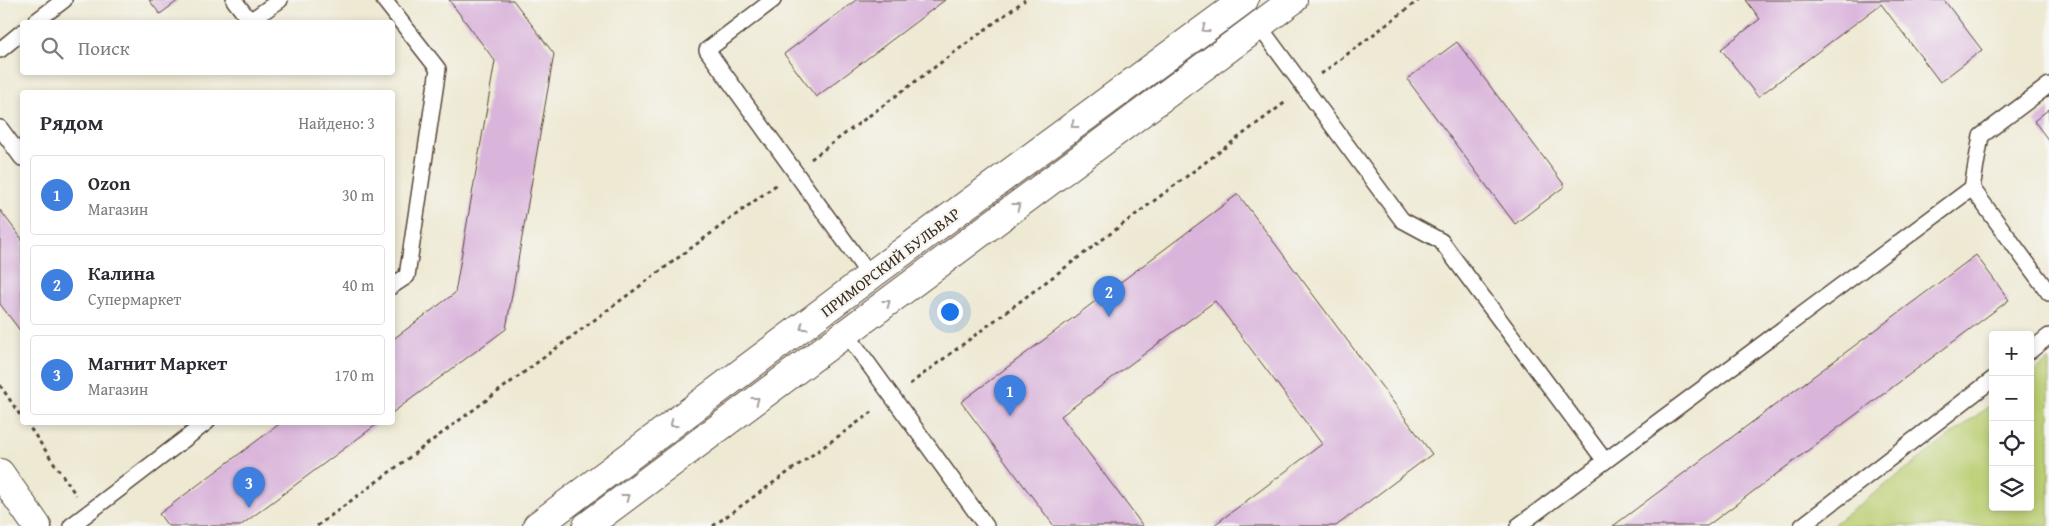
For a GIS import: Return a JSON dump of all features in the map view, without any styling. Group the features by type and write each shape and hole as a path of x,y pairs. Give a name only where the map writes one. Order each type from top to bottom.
{"main road":[{"name":"ПРИМОРСКИЙ БУЛЬВАР","path":"537,526 870,276 1244,0"},
{"path":"602,522 846,334 1293,0"},
{"path":"0,473 37,526"}],"lane":[{"path":"38,20 64,0"},
{"path":"234,0 249,20"},
{"path":"253,20 280,0"},
{"path":"384,0 438,68 407,276 395,284"},
{"path":"773,0 708,50 870,276"},
{"path":"1259,26 1402,220 1441,241 1605,461"},
{"path":"0,50 20,34"},
{"path":"1518,526 1972,188 1981,136 2049,85"},
{"path":"0,128 20,155"},
{"path":"1972,188 2049,293"},
{"path":"846,334 986,526"},
{"path":"2034,348 2049,336"},
{"path":"1802,526 1989,382"},
{"path":"72,526 203,425"}],"path":[{"path":"317,526 1025,0"},
{"path":"713,526 892,397 1420,0"},
{"path":"0,385 20,415"},
{"path":"28,425 89,513"}],"green space":[{"path":"2049,360 2049,526 1835,526 1834,524 1989,406 1989,511 2034,511 2034,372"}],"building":[{"path":"149,0 179,0 160,14"},
{"path":"449,0 513,0 554,54 506,329 395,411 395,338 455,293 495,61"},
{"path":"856,0 945,0 816,97 784,54"},
{"path":"1746,0 1944,0 1982,50 1940,82 1881,4 1758,97 1721,49 1760,19"},
{"path":"1457,42 1565,186 1515,224 1407,79"},
{"path":"2049,109 2049,141 2034,121"},
{"path":"1238,194 1432,454 1336,526 1213,526 1322,444 1215,301 1061,416 1143,526 1054,526 961,402"},
{"path":"0,210 20,236 20,330 0,304"},
{"path":"1976,255 2009,300 1707,526 1613,526"},
{"path":"278,425 376,425 240,526 168,526 159,514"}],"place":[{"name":"Калина","path":"1109,317"},
{"name":"Ozon","path":"1010,416"},
{"name":"Магнит Маркет","path":"249,508"}]}
